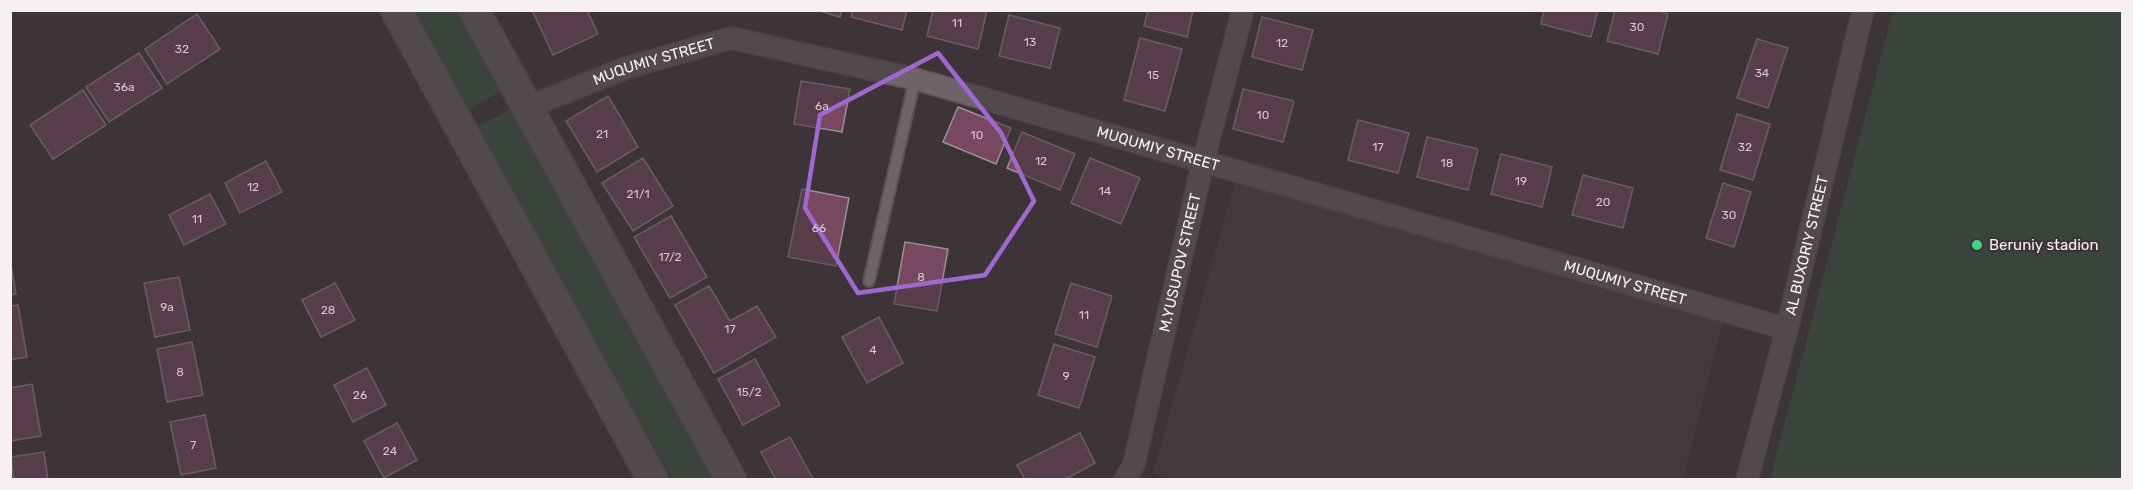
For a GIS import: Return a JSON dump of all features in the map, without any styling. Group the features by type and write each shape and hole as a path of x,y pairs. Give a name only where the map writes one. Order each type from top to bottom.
{"street":[{"path":"396,10 653,480"},
{"path":"474,10 731,480"},
{"name":"M.YUSUPOV STREET","path":"1125,480 1134,464 1203,162 1243,10"},
{"name":"AL BUXORIY STREET","path":"1747,480 1787,329 1863,10"},
{"name":"MUQUMIY STREET","path":"528,107 626,68 731,38 915,79 1787,329"}],"lane":[{"path":"869,281 915,79"}],"highlighted area":[{"path":"938,53 1001,133 1034,201 985,275 858,293 805,208 820,115"}],"shaded area":[{"path":"1235,182 1725,312 1683,479 1174,480 1153,473"}],"green space":[{"path":"413,11 459,11 503,90 468,110"},
{"name":"Beruniy stadion","path":"1893,11 2122,11 2122,479 1770,479"},
{"path":"511,109 713,479 672,479 477,127"}],"building":[{"path":"532,10 587,10 598,34 553,55"},
{"path":"816,10 842,10 840,17"},
{"path":"853,10 907,10 902,30 851,17"},
{"path":"933,10 987,10 978,49 927,36"},
{"path":"1148,10 1193,10 1187,37 1144,26"},
{"path":"1544,10 1598,10 1591,37 1541,24"},
{"path":"1615,10 1656,10 1668,14 1658,54 1607,41"},
{"path":"197,14 220,49 167,84 145,49"},
{"path":"1009,15 1060,28 1050,68 999,56"},
{"path":"1262,17 1313,30 1302,70 1252,57"},
{"path":"1140,38 1182,49 1165,111 1124,100"},
{"path":"1757,39 1788,48 1768,108 1737,98"},
{"path":"139,53 162,88 109,122 86,87"},
{"path":"801,81 850,89 842,132 794,124"},
{"path":"1243,89 1294,101 1283,142 1233,129"},
{"path":"83,90 106,125 53,159 30,125"},
{"path":"608,96 638,147 597,172 566,121"},
{"path":"958,107 1011,128 996,164 943,142"},
{"path":"1737,114 1770,124 1753,180 1720,170"},
{"path":"1358,120 1409,133 1398,173 1348,160"},
{"path":"1022,132 1075,154 1060,190 1007,168"},
{"path":"1427,137 1478,149 1468,190 1417,177"},
{"path":"1501,154 1552,167 1542,207 1491,194"},
{"path":"643,158 673,206 633,231 602,183"},
{"path":"1090,158 1140,178 1121,224 1071,203"},
{"path":"266,161 282,192 240,213 225,183"},
{"path":"1583,175 1633,188 1623,228 1572,215"},
{"path":"1723,183 1751,192 1734,247 1706,238"},
{"path":"802,189 849,198 836,266 788,257"},
{"path":"210,194 226,224 184,245 169,215"},
{"path":"671,216 707,277 670,298 634,237"},
{"path":"905,242 948,249 937,311 894,304"},
{"path":"10,259 16,294 10,295"},
{"path":"179,277 190,330 155,337 144,283"},
{"path":"335,283 355,320 321,337 302,300"},
{"path":"1071,283 1112,296 1097,347 1055,334"},
{"path":"709,286 730,321 757,306 776,337 714,373 675,305"},
{"path":"18,305 27,357 10,360 10,306"},
{"path":"879,317 903,363 867,383 842,337"},
{"path":"192,342 203,395 167,402 157,349"},
{"path":"1054,344 1095,357 1079,408 1038,395"},
{"path":"755,359 780,405 743,425 718,379"},
{"path":"367,368 386,405 353,422 334,385"},
{"path":"32,384 41,436 10,441 10,388"},
{"path":"205,415 216,468 181,475 170,422"},
{"path":"397,423 417,460 384,478 364,441"},
{"path":"1080,433 1095,463 1064,480 1025,480 1017,465"},
{"path":"790,437 812,480 776,480 761,452"},
{"path":"44,452 48,480 14,480 11,457"}],"place":[{"name":"Beruniy stadion","path":"1977,245"}]}
